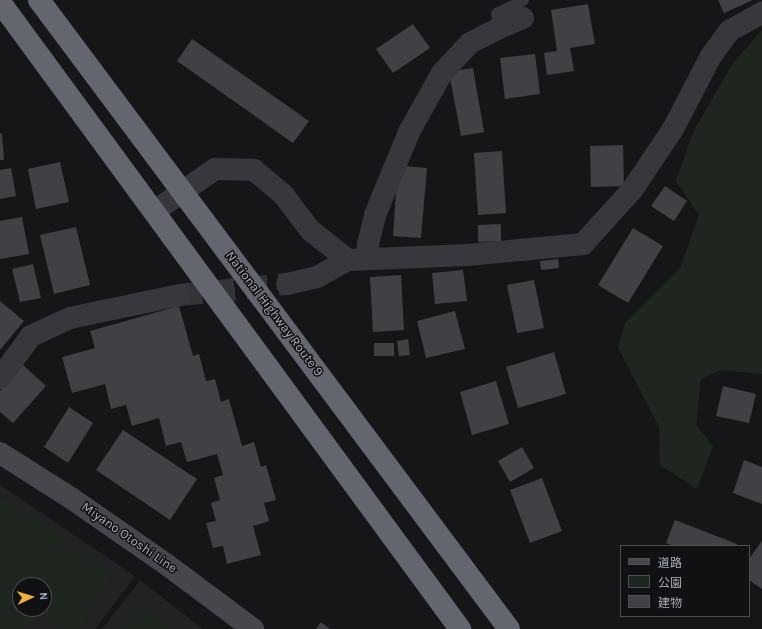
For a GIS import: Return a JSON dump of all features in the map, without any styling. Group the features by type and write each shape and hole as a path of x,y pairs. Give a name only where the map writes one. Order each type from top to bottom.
{"highway":[{"name":"National Highway Route 9","path":"39,0 509,629"},
{"path":"0,2 155,211 460,629"}],"main road":[{"name":"Miyano Otoshi Line","path":"0,453 103,520 166,564 253,629"}],"street":[{"path":"358,259 368,244 375,215 409,132 442,73 470,43 499,28 523,9"},
{"path":"287,284 318,277 358,259 466,255 583,244 632,190 673,129 711,56 729,31 762,13"},
{"path":"155,211 182,190 215,169 254,170 283,194 310,230 358,259"},
{"path":"0,378 31,336 70,318 180,295"}],"shaded area":[{"path":"0,485 135,576 95,629 0,629"},
{"path":"140,580 203,629 102,629"}],"green space":[{"path":"762,30 762,374 721,370 701,379 696,425 713,446 697,489 660,465 659,427 618,347 625,323 680,268 699,215 676,181 693,132 733,63"},
{"path":"0,496 112,575 81,629 53,629 41,617 52,617 52,577 12,577 12,617 39,617 27,629 0,629"},
{"path":"140,604 170,629 119,629"}],"building":[{"path":"718,0 753,0 724,13"},
{"path":"588,4 595,44 570,48 574,71 547,75 544,53 557,51 551,10"},
{"path":"413,24 430,48 393,73 376,49"},
{"path":"192,39 309,121 293,143 177,61"},
{"path":"535,54 540,94 505,99 500,58"},
{"path":"473,68 484,132 461,136 449,72"},
{"path":"2,133 4,160 0,160 0,134"},
{"path":"623,145 624,186 591,187 590,146"},
{"path":"502,151 506,213 478,215 474,153"},
{"path":"60,162 69,202 36,209 28,169"},
{"path":"403,166 427,168 421,238 393,236 397,178 402,178"},
{"path":"11,168 16,196 0,199 0,170"},
{"path":"665,186 687,201 674,221 651,206"},
{"path":"22,217 29,254 0,259 0,221"},
{"path":"501,224 501,241 478,242 478,225"},
{"path":"76,227 90,285 54,294 40,235"},
{"path":"633,228 663,246 628,303 598,285"},
{"path":"558,259 559,268 541,270 540,261"},
{"path":"33,264 41,298 20,302 12,269"},
{"path":"463,270 467,301 435,304 432,273"},
{"path":"401,275 404,330 373,332 370,277"},
{"path":"534,280 544,328 517,333 507,285"},
{"path":"0,301 24,321 0,350"},
{"path":"179,306 193,356 199,354 206,381 215,379 221,402 229,399 242,446 254,442 261,467 266,465 276,500 264,503 269,521 253,526 261,555 227,564 223,546 213,548 206,523 216,521 211,503 220,500 214,478 223,475 217,454 187,462 181,442 166,446 159,418 132,426 126,405 111,409 105,384 72,393 62,357 95,348 90,331"},
{"path":"455,311 465,349 426,358 417,321"},
{"path":"408,339 410,355 399,356 397,341"},
{"path":"374,343 394,343 394,356 374,356"},
{"path":"554,352 566,394 518,408 506,367"},
{"path":"23,365 46,386 13,423 0,412 0,391"},
{"path":"496,381 509,424 472,435 460,392"},
{"path":"723,386 756,394 749,423 716,416"},
{"path":"69,407 93,423 68,463 44,447"},
{"path":"123,430 197,479 170,520 96,470"},
{"path":"522,447 534,468 510,482 498,461"},
{"path":"744,460 762,467 762,504 733,493"},
{"path":"542,478 562,531 530,543 510,490"},
{"path":"675,520 737,544 671,545 666,543"},
{"path":"762,541 762,589 750,581 750,558"},
{"path":"321,622 330,629 316,629"}],"tunnel":[{"path":"180,295 287,284"}]}
